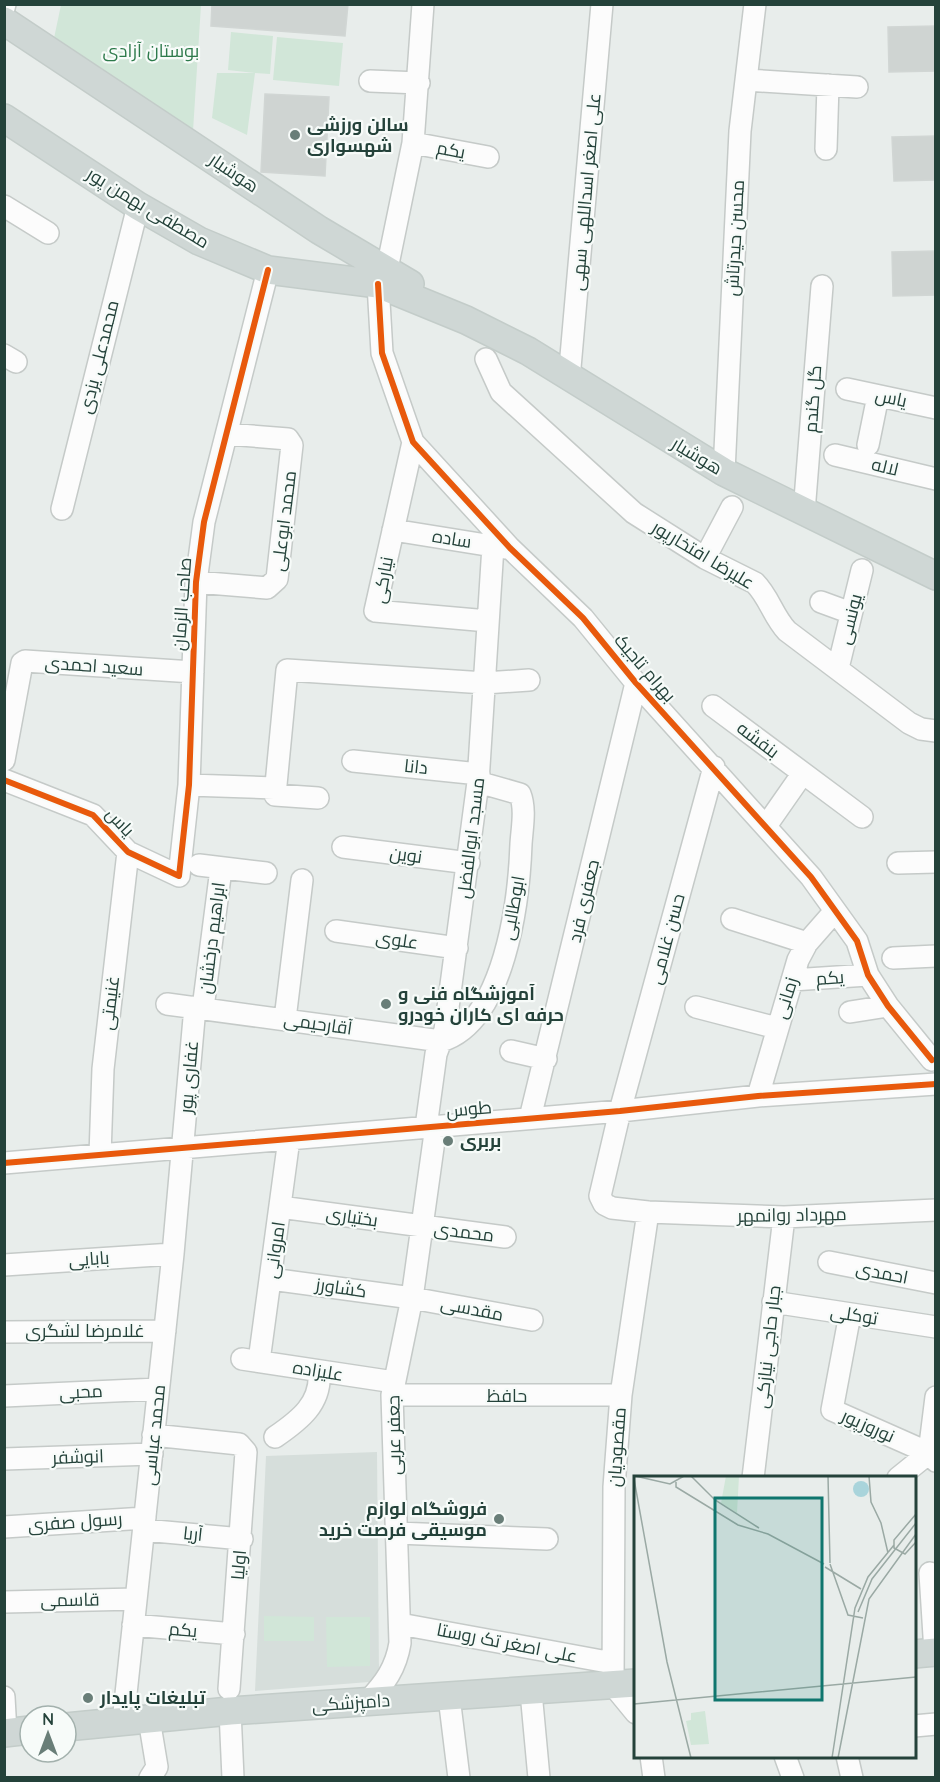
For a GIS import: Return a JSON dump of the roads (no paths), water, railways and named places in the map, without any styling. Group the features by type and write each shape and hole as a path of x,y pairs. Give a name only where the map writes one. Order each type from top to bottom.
{"main road":[{"name":"هوشیار","path":"4,21 320,230 383,276 528,351 569,379 724,472 936,576"},
{"name":"مصطفی بهمن پور","path":"4,118 138,206 199,241 268,270 383,276"},
{"path":"302,272 315,265 323,254 324,241 320,230"},
{"path":"916,1654 935,1652"},
{"name":"دامپزشکی","path":"78,1726 136,1721 229,1700 368,1701 449,1697 531,1692 620,1677"}],"street":[{"name":"بهرام تاجیک","path":"423,4 413,143 383,276 382,353 412,442 501,547 583,618 636,683 766,826 835,911 861,949 868,975 888,1006 932,1060"},
{"name":"علی اصغر اسداللهی سهی","path":"569,379 602,4"},
{"name":"محسن حیدرتاش","path":"724,472 739,141 755,4"},
{"path":"746,80 857,87"},
{"path":"370,81 419,83"},
{"path":"826,150 828,85"},
{"name":"یکم","path":"413,143 488,158"},
{"path":"4,206 48,233"},
{"name":"محمدعلی یزدی","path":"62,509 138,206"},
{"name":"صاحب الزمان","path":"179,876 189,785 196,582 204,522 268,270"},
{"name":"گل گندم","path":"804,512 822,286"},
{"name":"علیرضا افتخارپور","path":"486,359 501,392 634,513 705,558 755,584 761,589 775,618 909,723 921,729 936,731"},
{"name":"یاس","path":"847,389 936,408"},
{"path":"868,445 878,396"},
{"name":"محمد ابوعلی","path":"196,582 267,588 278,579 292,445 288,439 228,434"},
{"name":"نیارکی","path":"412,442 375,611 488,621"},
{"name":"لاله","path":"835,455 936,479"},
{"path":"705,558 732,507"},
{"name":"ساده","path":"393,530 501,547"},
{"name":"مسجد ابوالفضل","path":"431,1127 436,1054 445,1030 468,863 478,778 488,621 501,547"},
{"name":"یونسی","path":"838,668 862,570"},
{"path":"821,602 851,613"},
{"name":"سعید احمدی","path":"4,760 22,663 25,661 193,672"},
{"path":"318,798 275,795 287,670 485,683 529,680"},
{"name":"جعفری فرد","path":"530,1119 636,683"},
{"name":"بنفشه","path":"713,706 862,817"},
{"name":"دانا","path":"353,761 478,778"},
{"name":"حسن غلامی","path":"648,1212 612,1208 604,1204 600,1196 620,1111 714,767"},
{"path":"766,826 803,773"},
{"name":"ابوطالبی","path":"441,1041 454,1037 466,1028 486,1002 505,950 520,875 522,799 513,790 478,778"},
{"name":"یاس","path":"4,780 93,815 128,852 179,876"},
{"path":"189,785 274,788"},
{"name":"نوین","path":"343,847 468,863"},
{"name":"غنیمتی","path":"100,1155 103,1069 128,852"},
{"path":"898,862 936,862"},
{"path":"199,865 266,873"},
{"name":"ابراهیم درخشان","path":"199,1007 221,869"},
{"path":"285,1019 302,880"},
{"name":"زمانی","path":"758,1096 798,960 807,943 835,911"},
{"path":"732,919 807,943"},
{"name":"علوی","path":"336,931 457,948"},
{"path":"893,958 936,956"},
{"name":"یکم","path":"792,980 868,975"},
{"name":"آقارحیمی","path":"167,1004 441,1041"},
{"path":"850,1012 888,1006"},
{"name":"غفاری پور","path":"183,1148 199,1007"},
{"path":"696,1007 777,1028"},
{"path":"511,1051 546,1059"},
{"name":"طوس","path":"4,1163 530,1119 758,1096 936,1084"},
{"name":"جعفر عربی","path":"368,1701 390,1676 397,1660 400,1623 393,1389 412,1298 423,1227 431,1127"},
{"name":"امروانی","path":"251,1360 271,1279 289,1139"},
{"name":"محمد عباسی","path":"157,1774 136,1721 133,1625 183,1148"},
{"name":"بختیاری","path":"280,1207 423,1227"},
{"name":"مهرداد روانمهر","path":"648,1212 784,1217 936,1210"},
{"name":"مقصودیان","path":"620,1677 614,1487 621,1395 648,1212"},
{"name":"جبار حاجی نیازکی","path":"753,1476 784,1217"},
{"name":"محمدی","path":"423,1227 505,1237"},
{"name":"بابایی","path":"4,1265 173,1254"},
{"name":"احمدی","path":"829,1262 936,1283"},
{"name":"کشاورز","path":"271,1279 412,1298"},
{"name":"مقدسی","path":"412,1298 532,1320"},
{"name":"توکلی","path":"773,1302 936,1327"},
{"name":"نوروزپور","path":"850,1314 832,1410 932,1457"},
{"name":"غلامرضا لشگری","path":"4,1332 165,1331"},
{"name":"علیزاده","path":"251,1360 319,1371 393,1389"},
{"path":"275,1437 298,1419 317,1397 320,1384 319,1371"},
{"name":"محبی","path":"4,1396 158,1389"},
{"name":"حافظ","path":"393,1389 621,1395"},
{"path":"901,1476 932,1457 936,1398"},
{"name":"انوشفر","path":"4,1459 153,1445 240,1444"},
{"name":"اولیا","path":"233,1778 229,1700 247,1458 244,1447 240,1444"},
{"name":"آریا","path":"144,1524 242,1539"},
{"name":"رسول صفری","path":"4,1527 144,1524"},
{"path":"397,1533 547,1539"},
{"path":"927,1573 935,1652"},
{"name":"قاسمی","path":"4,1602 136,1599"},
{"name":"علی اصغر تک روستا","path":"400,1623 620,1677"},
{"name":"یکم","path":"133,1625 234,1634"},
{"path":"620,1677 634,1708"},
{"path":"531,1692 533,1765"},
{"path":"449,1697 459,1778"},
{"path":"5,1699 14,1732"},
{"path":"916,1726 936,1724"},
{"path":"651,1758 654,1778"},
{"path":"783,1778 784,1758"},
{"path":"785,1758 793,1778"},
{"path":"847,1758 852,1778"}],"place":[{"name":"سالن ورزشی شهسواری","path":"295,135"},
{"name":"آموزشگاه فنی و حرفه ای کاران خودرو","path":"386,1004"},
{"name":"بربری","path":"448,1141"},
{"name":"فروشگاه لوازم موسیقی فرصت خرید","path":"499,1519"},
{"name":"تبلیغات پایدار","path":"88,1698"}],"park label":[{"name":"بوستان آزادی","path":"151,51"}]}
